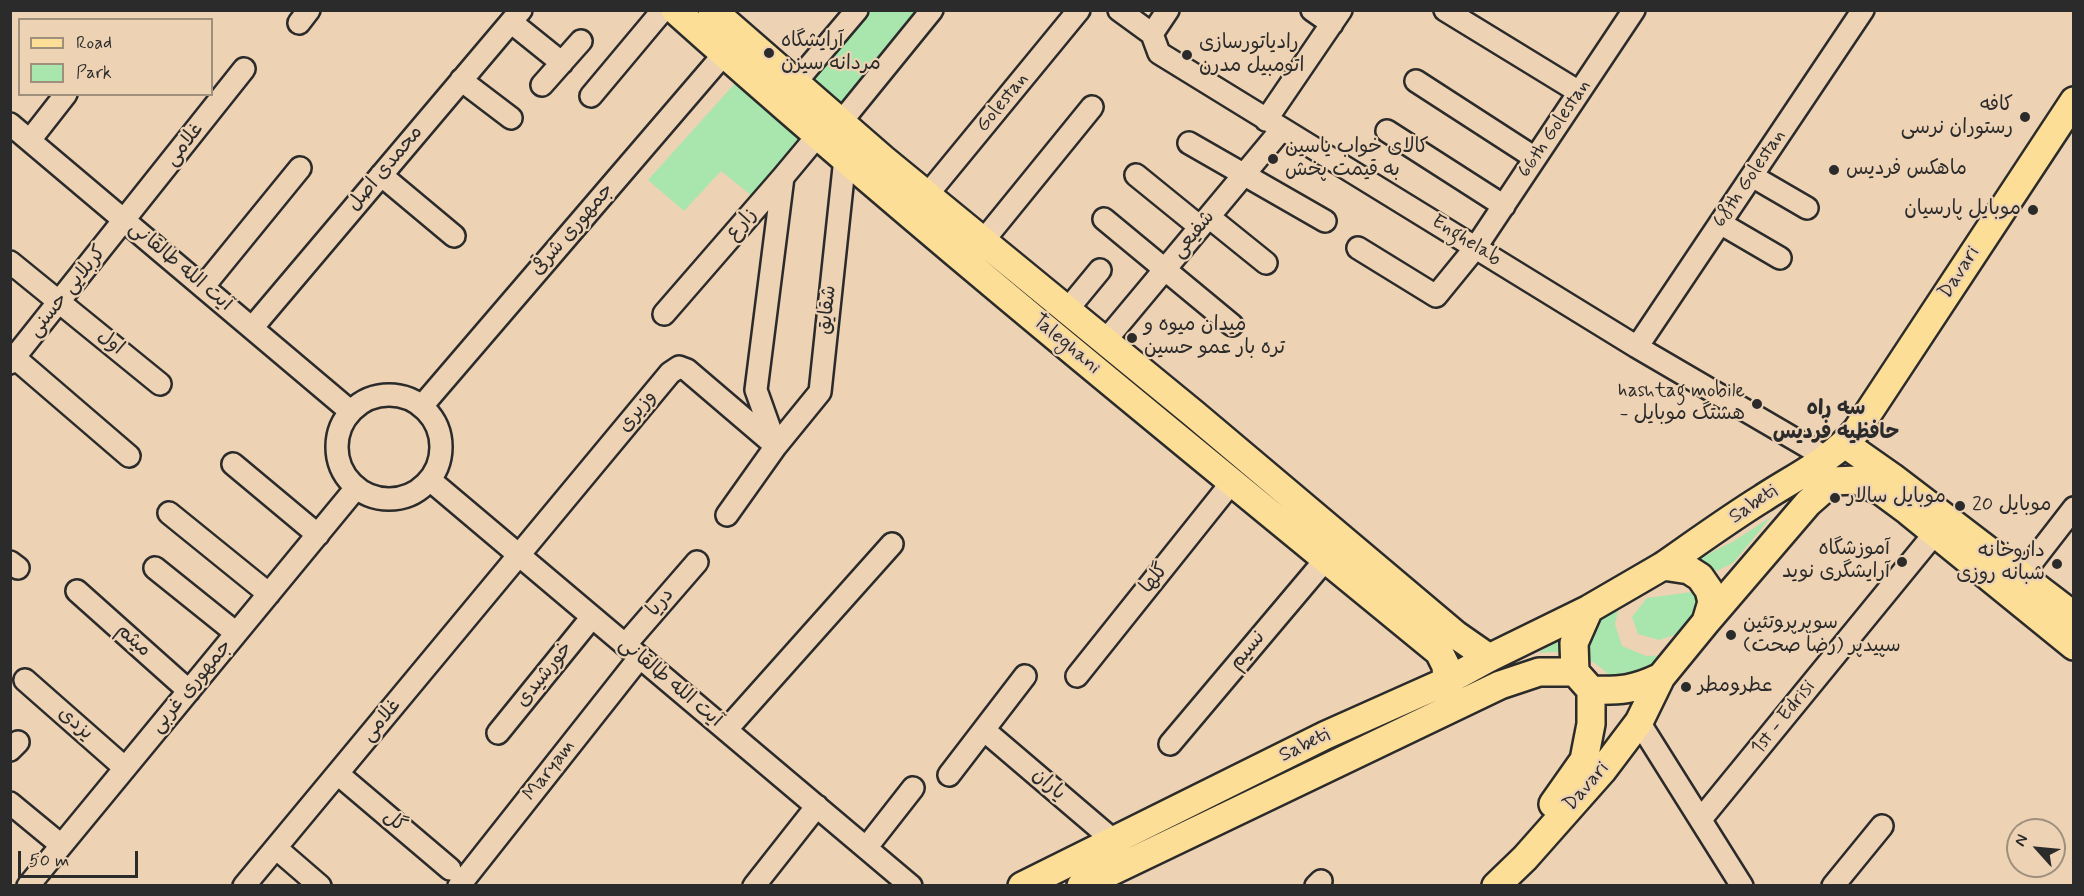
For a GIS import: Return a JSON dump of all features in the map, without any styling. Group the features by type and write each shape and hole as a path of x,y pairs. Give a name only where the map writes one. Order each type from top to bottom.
{"main road":[{"name":"Taleghani","path":"675,10 724,54 927,195 1105,341 1448,643"},
{"name":"Taleghani","path":"712,10 795,82 829,129 845,158 1039,323 1326,559 1448,643 1489,657"},
{"name":"Davari","path":"1706,622 1808,502 2073,101"},
{"path":"1835,461 1868,459 2073,615"},
{"path":"1835,461 1856,480 1881,491 2073,646"},
{"name":"Sabeti","path":"1663,566 1761,498 1835,461"},
{"path":"1663,566 1689,570 1700,577 1712,602 1706,622 1661,677 1639,687 1615,691 1583,681 1574,643 1589,609 1663,566"},
{"name":"Sabeti","path":"1023,885 1326,735 1447,681 1489,657 1589,609"},
{"path":"1447,681 1448,643"},
{"name":"Sabeti","path":"1081,885 1500,685 1539,672 1583,681"},
{"name":"Davari","path":"1496,885 1525,858 1602,771 1639,722 1661,677"},
{"name":"Davari","path":"1476,885 1514,849 1555,801 1584,760 1591,724 1583,681"},
{"path":"1123,836 1123,852 1133,861"}],"street":[{"path":"591,96 663,10"},
{"path":"795,82 857,10"},
{"name":"زارع","path":"664,314 932,10"},
{"name":"Golestan","path":"927,195 1079,10"},
{"name":"Enghelab","path":"1119,10 1152,34 1159,53 1637,347 1835,461"},
{"path":"1152,34 1168,10"},
{"path":"1311,10 1336,17"},
{"path":"1446,10 1579,92"},
{"name":"66th Golestan","path":"1358,248 1437,296 1476,247 1634,10"},
{"name":"68th Golestan","path":"1637,347 1863,10"},
{"path":"516,16 562,63"},
{"name":"محمدی اصل","path":"252,328 516,16"},
{"name":"شفیعی","path":"1105,341 1244,175 1336,17"},
{"path":"542,86 581,40"},
{"name":"جمهوری شرقی","path":"422,406 724,54"},
{"name":"غلامی","path":"125,220 244,69"},
{"path":"461,80 511,118"},
{"path":"1416,81 1535,158"},
{"path":"30,140 64,96"},
{"path":"983,241 1092,107"},
{"name":"آیت الله طالقانی","path":"10,124 350,411"},
{"path":"1387,131 1504,206"},
{"path":"1189,143 1325,221"},
{"name":"شقایق","path":"727,515 776,446 820,392 845,158"},
{"path":"203,287 300,168"},
{"path":"1136,175 1266,263"},
{"path":"381,176 453,236"},
{"path":"1752,176 1807,208"},
{"path":"776,446 756,390 783,177"},
{"path":"1104,219 1232,325"},
{"name":"کربلایی حسنی","path":"13,361 125,220"},
{"path":"1720,223 1780,258"},
{"name":"اول","path":"10,262 160,384"},
{"path":"1067,310 1100,270"},
{"path":"13,361 129,456"},
{"name":"وزیری","path":"520,556 670,373 679,367 687,370 776,446"},
{"path":"393,394 409,398 422,406 434,418 440,433 442,450 438,466 430,480 418,491 403,498 386,500 356,489 345,476 338,460 336,443 341,426 350,411 363,401 377,395 393,394"},
{"path":"233,464 318,535"},
{"name":"آیت الله طالقانی","path":"430,480 911,885"},
{"name":"گلها","path":"1077,676 1232,482"},
{"name":"جمهوری غربی","path":"28,885 356,489"},
{"path":"2022,575 2073,508"},
{"path":"169,513 269,594"},
{"name":"1st - Edrisi","path":"1701,819 1935,533"},
{"path":"726,730 892,544"},
{"name":"غلامی","path":"244,885 520,556"},
{"name":"نسیم","path":"1170,744 1326,559"},
{"name":"دریا","path":"633,651 697,562"},
{"path":"156,568 236,633"},
{"name":"میثم","path":"77,591 189,691"},
{"name":"خورشیدی","path":"498,733 592,616"},
{"name":"Maryam","path":"455,877 633,651"},
{"path":"949,775 1024,676"},
{"name":"یزدی","path":"25,680 125,768"},
{"path":"1639,722 1742,885"},
{"name":"یاران","path":"984,730 1123,836"},
{"name":"گل","path":"338,774 455,877"},
{"path":"866,848 913,788"},
{"path":"10,803 61,845"},
{"path":"754,885 817,806"},
{"path":"1833,885 1882,826"},
{"path":"276,848 320,885"}],"green space":[{"path":"868,11 922,11 839,110 806,81"},
{"path":"738,80 808,140 757,200 721,171 684,211 648,180"},
{"path":"1771,517 1733,563 1710,574 1648,585 1734,541"},
{"path":"1727,580 1689,630 1659,640 1638,634 1632,617 1647,598 1707,590"},
{"path":"1620,602 1615,624 1622,646 1646,656 1672,655 1637,714 1618,685 1598,665 1572,654 1538,653"}],"place":[{"name":"آرایشگاه مردانه سیزن","path":"769,53"},
{"name":"رادیاتورسازی اتومبیل مدرن","path":"1187,55"},
{"name":"کافه رستوران نرسی","path":"2025,117"},
{"name":"کالای خواب یاسین به قیمت پخش","path":"1273,159"},
{"name":"ماهکس فردیس","path":"1834,170"},
{"name":"موبایل پارسیان","path":"2033,210"},
{"name":"میدان میوه و تره بار عمو حسین","path":"1132,338"},
{"name":"hashtag mobile - هشتگ موبایل","path":"1757,404"},
{"name":"موبایل سالار","path":"1835,498"},
{"name":"موبایل 20","path":"1960,506"},
{"name":"آموزشگاه آرایشگری نوید","path":"1902,562"},
{"name":"داروخانه شبانه روزی","path":"2057,564"},
{"name":"سوپرپروتئین سپیدپر (رضا صحت)","path":"1731,635"},
{"name":"عطرومطر","path":"1686,687"}],"district":[{"name":"سه راه حافظیه فردیس","path":"1836,422"}]}
